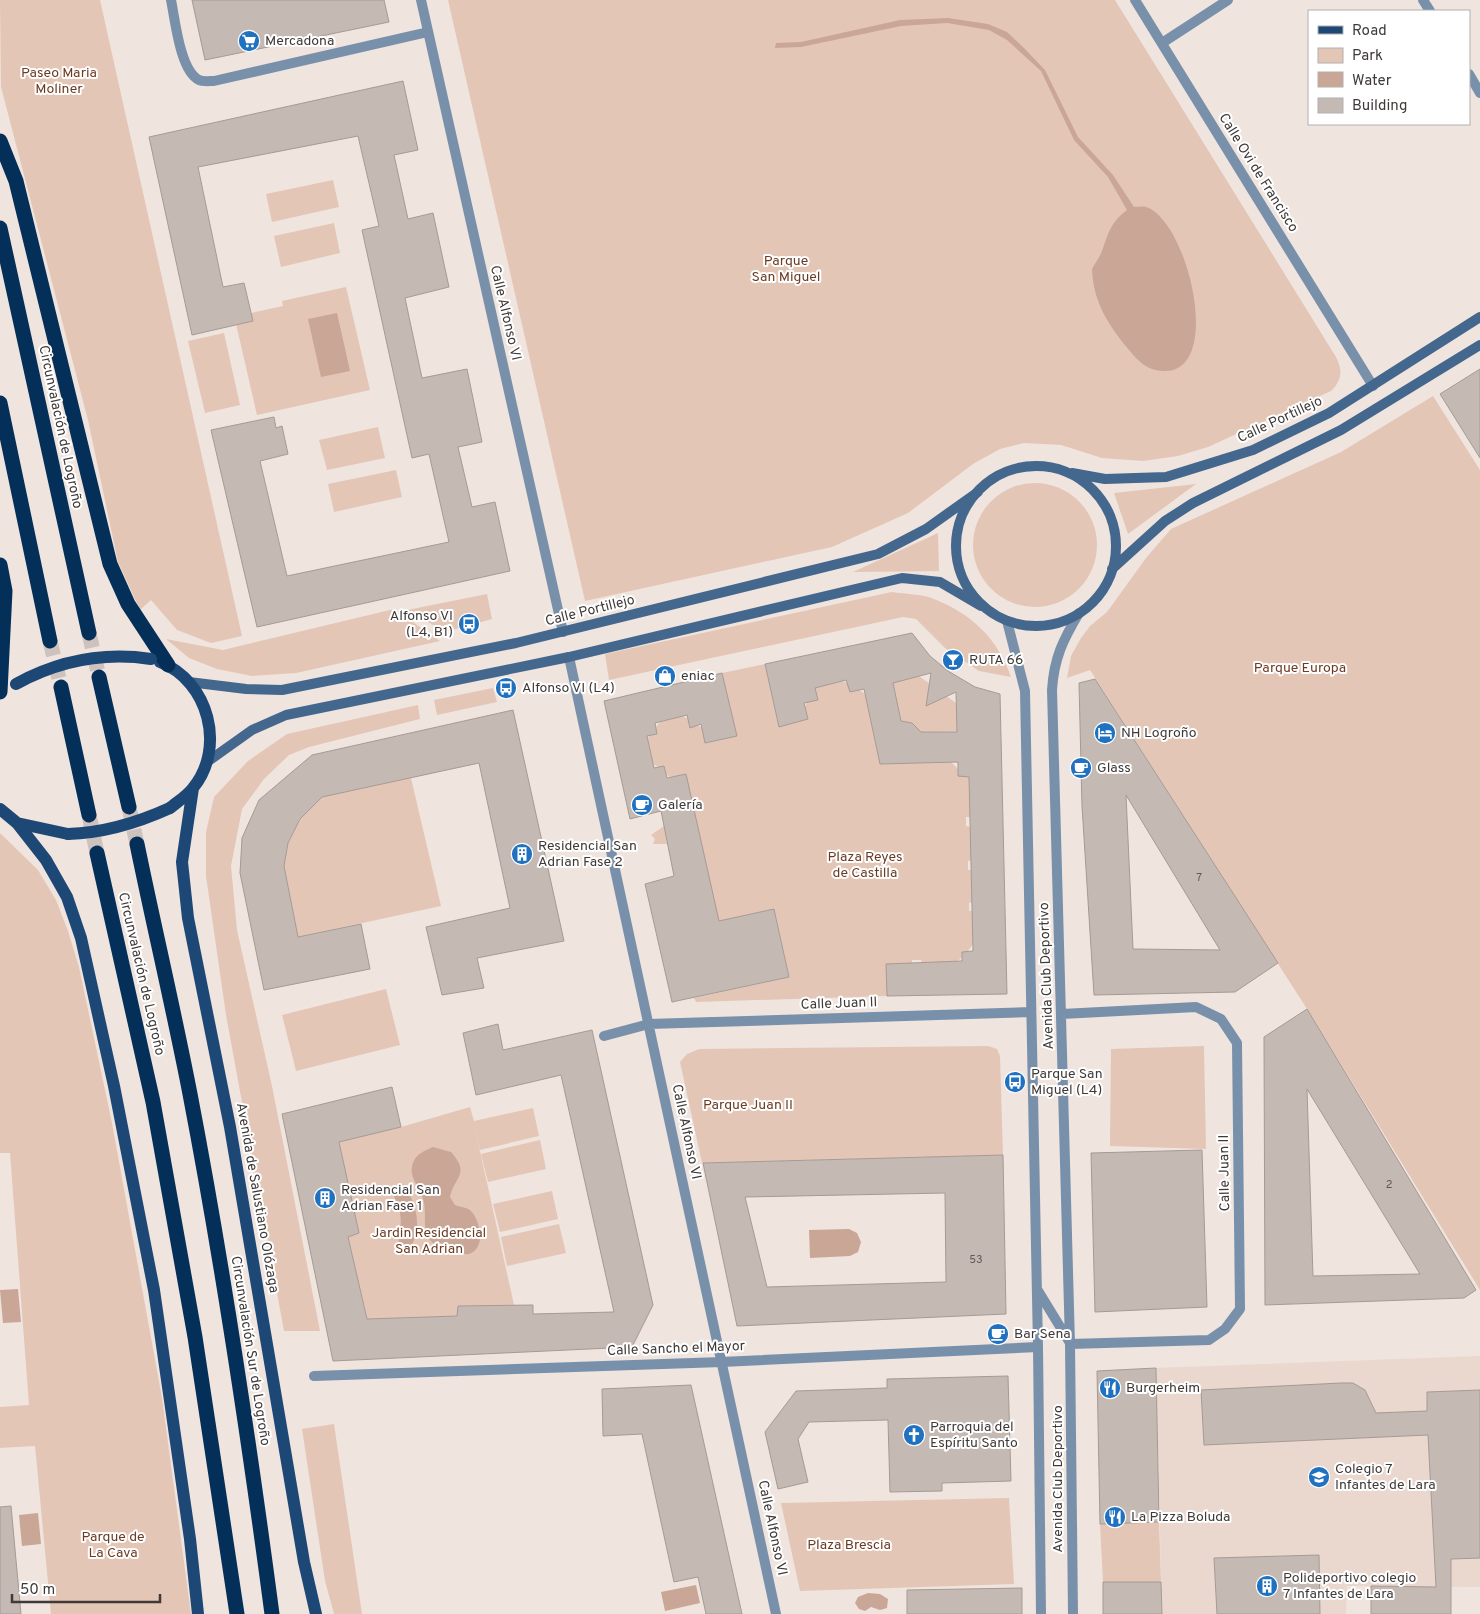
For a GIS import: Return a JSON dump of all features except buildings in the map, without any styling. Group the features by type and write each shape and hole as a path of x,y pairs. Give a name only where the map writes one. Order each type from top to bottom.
{"highway":[{"path":"0,141 16,182 110,564 128,604 168,665"},
{"name":"Circunvalación de Logroño","path":"0,228 89,633"},
{"path":"0,403 50,641"},
{"path":"0,566 5,591 0,692"},
{"path":"99,677 128,807"},
{"path":"61,687 89,815"},
{"name":"Circunvalación de Logroño","path":"137,844 189,1093"},
{"name":"Circunvalación de Logroño","path":"97,853 153,1102 195,1337 237,1614"},
{"name":"Circunvalación Sur de Logroño","path":"189,1093 230,1324 272,1614"}],"main road":[{"name":"Calle Portillejo","path":"1069,473 1105,479 1166,477 1253,450 1329,413 1480,318"},
{"path":"207,762 252,730 286,715 569,656 902,578 940,582 1006,620 1027,625 1041,625 1080,613 1093,603 1112,569 1165,521 1193,503 1341,430 1480,345"},
{"path":"980,606 965,583 956,554 961,517 978,492 997,476 1016,468 1039,466 1069,473 1091,489 1107,510 1115,540 1112,569"},
{"name":"Calle Portillejo","path":"190,682 246,689 282,690 563,632 878,554 926,529 978,492"},
{"path":"0,696 16,684 46,670 95,657 123,655 151,659 168,665 190,682 201,700 208,720 210,741 207,762 193,788 170,808 144,820 102,831 68,834 17,823"},
{"name":"Avenida de Salustiano Olózaga","path":"193,788 182,862 188,918 230,1128 304,1562 316,1614"},
{"path":"1,811 17,823 46,860 67,897 83,947 116,1096 154,1290 190,1539 198,1614"}],"street":[{"path":"170,0 184,59 190,73 200,81 214,81 428,32"},
{"name":"Calle Alfonso VI","path":"421,0 563,632"},
{"name":"Calle Ovi de Francisco","path":"1135,0 1373,386"},
{"path":"1162,42 1228,0"},
{"path":"1470,76 1480,92"},
{"name":"Avenida Club Deportivo","path":"1073,1614 1070,1344 1052,690 1054,661 1065,637 1080,613"},
{"name":"Avenida Club Deportivo","path":"1006,620 1025,691 1037,1289 1041,1614"},
{"name":"Calle Alfonso VI","path":"569,656 776,1614"},
{"name":"Calle Juan II","path":"1062,1014 1196,1007 1221,1019 1237,1043 1240,1309 1225,1329 1208,1340 1070,1344"},
{"name":"Calle Juan II","path":"604,1036 649,1024 1031,1012"},
{"name":"Avenida Club Deportivo","path":"1037,1289 1070,1344"},
{"name":"Calle Sancho el Mayor","path":"314,1376 722,1362 1038,1347"}],"shaded area":[{"name":"Colegio 7 Infantes de Lara","path":"1480,1356 1480,1587 1347,1586 1346,1614 1162,1614 1156,1368"}],"green space":[{"name":"Paseo Maria Moliner","path":"0,0 100,0 242,636 211,643 177,630 151,600 140,610 118,562 88,420 1,87"},
{"name":"Parque San Miguel","path":"448,0 1115,0 1336,357 1340,367 1339,379 1331,391 1208,447 1178,456 1143,461 1102,458 1061,445 1024,443 1000,449 973,464 908,513 832,547 585,601"},
{"path":"333,180 339,207 272,222 266,194"},
{"path":"334,223 340,253 281,267 274,236"},
{"path":"346,287 370,390 257,415 236,324 253,321 251,313 283,306 282,301"},
{"path":"224,333 240,405 205,413 188,341"},
{"name":"Parque Europa","path":"1433,396 1480,470 1480,1290 1307,1009 1090,670 1067,678 1071,656 1081,638 1090,626 1107,612 1146,558 1171,529 1341,452"},
{"path":"378,427 385,458 327,470 319,440"},
{"path":"396,470 402,497 334,512 328,484"},
{"path":"1035,483 1059,488 1070,493 1079,501 1087,510 1092,521 1097,545 1092,569 1087,580 1079,589 1070,597 1059,602 1035,607 1011,602 1000,597 991,589 983,580 978,569 973,545 978,521 983,510 991,501 1000,493 1011,488"},
{"path":"1196,484 1128,534 1114,493"},
{"path":"938,533 939,571 853,572"},
{"path":"892,592 929,597 948,605 972,620 982,629 999,651 1011,677 979,671 945,648 916,619 903,617 609,680 605,654"},
{"path":"487,594 492,619 445,632 407,610"},
{"path":"394,609 440,641 296,673 252,676 217,669 189,658 166,639 223,650"},
{"path":"896,636 906,679 919,676 956,703 957,713 1000,731 916,732 901,722 883,639"},
{"name":"Plaza Reyes de Castilla","path":"765,664 779,727 808,719 805,706 810,689 843,681 848,684 850,692 858,689 865,694 880,764 951,762 958,769 958,776 965,776 969,772 970,817 966,817 966,826 971,827 972,860 968,861 968,870 972,870 972,902 969,903 969,911 973,911 973,944 968,951 962,952 962,957 958,961 922,963 921,960 912,960 912,964 887,996 696,1002 694,998 789,977 776,916 745,922 710,960 686,774 670,777 666,774 664,766 658,767 653,764 648,739 649,736 657,734 656,727 660,722 683,716 688,719 690,727 698,725 702,728 706,743 737,736 722,673"},
{"path":"493,688 497,702 437,715 434,700"},
{"path":"418,705 420,719 309,747 289,755 264,779 242,809 231,866 237,930 272,1086 320,1331 284,1331 226,1015 206,876 206,832 214,797 248,761 287,734"},
{"path":"411,778 441,906 298,937 284,866 288,843 300,819 322,797"},
{"path":"664,826 669,836 666,837 667,844 653,844 655,839 651,835"},
{"name":"Parque de La Cava","path":"0,833 38,870 56,900 79,967 112,1123 162,1398 191,1614 51,1614 35,1446 0,1448 0,1407 29,1405 10,1153 0,1153"},
{"path":"386,989 400,1045 296,1071 282,1015"},
{"name":"Parque Juan II","path":"988,1046 997,1049 1000,1056 1003,1155 702,1163 680,1062 687,1054 699,1049"},
{"path":"1204,1046 1206,1149 1110,1146 1111,1049"},
{"name":"Jardin Residencial San Adrian","path":"470,1107 474,1121 533,1108 539,1136 480,1150 474,1124 514,1305 458,1306 457,1316 367,1319 348,1237 359,1233 342,1158 327,1144 401,1127"},
{"path":"540,1140 546,1169 488,1182 481,1154"},
{"path":"552,1191 558,1219 500,1232 493,1204"},
{"path":"559,1224 566,1253 507,1266 501,1237"},
{"path":"334,1424 362,1614 334,1614 325,1581 302,1429"},
{"name":"Plaza Brescia","path":"1009,1498 1014,1584 800,1591 781,1503"},
{"path":"1159,1522 1161,1582 1103,1582 1100,1524"}],"water":[{"path":"948,18 988,24 1007,32 1045,70 1078,137 1113,175 1134,207 1146,207 1161,218 1175,239 1186,265 1194,295 1196,324 1192,348 1182,365 1158,371 1144,365 1122,341 1103,313 1095,292 1092,269 1111,228 1127,210 1108,177 1074,140 1041,71 1007,40 989,30 947,23 901,26 801,47 775,48 776,43 801,42 900,20"},
{"path":"337,313 350,371 321,377 308,319"},
{"path":"433,1147 451,1152 460,1166 460,1175 450,1197 455,1205 468,1209 474,1214 479,1226 480,1240 478,1246 475,1251 469,1254 461,1253 449,1244 433,1243 426,1233 424,1202 414,1180 412,1168 414,1160 418,1155"},
{"path":"396,1185 405,1185 409,1193 417,1219 416,1236 407,1252 402,1253 398,1250 401,1216 393,1194"},
{"path":"849,1229 857,1233 861,1242 858,1252 850,1256 810,1258 809,1230"},
{"path":"18,1289 21,1322 3,1323 0,1290"},
{"path":"38,1513 41,1544 22,1546 19,1515"},
{"path":"696,1585 700,1603 665,1611 661,1592"},
{"path":"868,1593 880,1594 888,1599 887,1608 880,1610 871,1607 865,1611 859,1609 855,1603 858,1597"}],"tunnel":[{"path":"89,633 99,677"},
{"path":"50,641 61,687"},
{"path":"129,807 137,844"},
{"path":"89,815 97,853"}],"place":[{"name":"Mercadona","path":"249,41"},
{"name":"Alfonso VI (L4, B1)","path":"469,624"},
{"name":"RUTA 66","path":"953,660"},
{"name":"eniac","path":"665,676"},
{"name":"Alfonso VI (L4)","path":"506,688"},
{"name":"NH Logroño","path":"1105,733"},
{"name":"Glass","path":"1081,768"},
{"name":"Galería","path":"642,805"},
{"name":"Residencial San Adrian Fase 2","path":"522,854"},
{"name":"Parque San Miguel (L4)","path":"1015,1082"},
{"name":"Residencial San Adrian Fase 1","path":"325,1198"},
{"name":"Bar Sena","path":"998,1334"},
{"name":"Burgerheim","path":"1110,1388"},
{"name":"Parroquia del Espíritu Santo","path":"914,1435"},
{"name":"Colegio 7 Infantes de Lara","path":"1319,1477"},
{"name":"La Pizza Boluda","path":"1115,1517"},
{"name":"Polideportivo colegio 7 Infantes de Lara","path":"1267,1586"}]}
